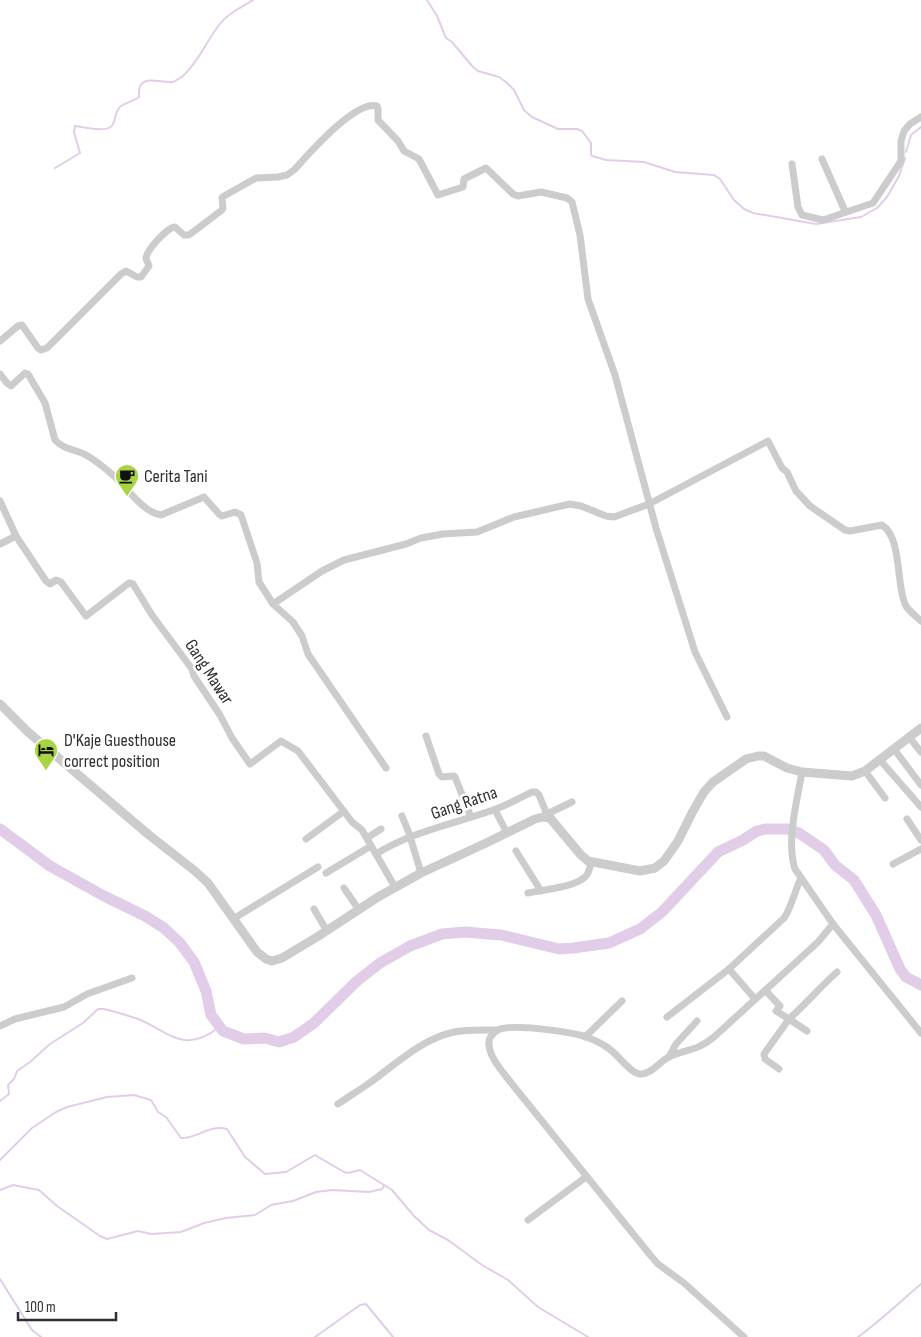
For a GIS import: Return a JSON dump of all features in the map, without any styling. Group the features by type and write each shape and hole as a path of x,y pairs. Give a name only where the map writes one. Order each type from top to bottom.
{"street":[{"path":"0,341 18,326 22,325 38,348 44,350 121,274 126,271 141,277 149,266 146,259 151,250 158,240 173,226 184,235 189,235 224,208 222,198 224,196 256,178 287,175 294,170 333,128 368,105 374,105 378,108 378,120 398,141 404,151 419,159 438,195 463,187 464,179 486,168 513,194 518,196 541,192 567,198 572,202 580,235 588,299 614,375 649,504 695,652 727,717"},
{"path":"792,164 798,207 802,215 823,220 845,211 870,205 877,199 901,161 901,141 904,131 910,124 921,117"},
{"path":"822,159 845,211"},
{"path":"0,374 11,386 25,373 28,374 45,403 55,440 59,445 69,450 86,454 113,475 131,494 153,512 161,515 204,497 222,516 235,512 241,515 257,563 259,582 273,604 294,622 302,636 308,654 386,768"},
{"path":"273,604 322,571 344,560 406,544 421,538 443,534 477,532 514,517 566,504 582,506 612,518 649,504 768,441 796,491 810,506 844,530 850,531 882,525 886,528 897,551 901,591 905,606 921,621"},
{"name":"Gang Mawar","path":"0,501 16,536 46,582 50,584 56,580 61,582 86,616 129,583 133,584 152,615 187,662 232,738 250,764 254,763 282,741 298,751 352,822 360,827 395,887"},
{"path":"0,544 16,536"},
{"path":"0,704 28,732 149,835 200,875 208,883 257,952 272,961 282,958 421,872 535,819 548,816 572,802"},
{"path":"548,816 581,855 591,862 608,864 636,872 658,866 664,861 676,846 692,811 704,792 713,782 746,759 764,756 787,768 802,772 858,775 865,772 921,728"},
{"path":"426,736 439,774 442,777 455,777 471,817"},
{"path":"909,737 921,752"},
{"path":"894,749 921,785"},
{"path":"880,760 921,807"},
{"path":"802,772 791,849 795,869 833,924 921,1033"},
{"path":"865,772 885,798"},
{"name":"Gang Ratna","path":"376,854 390,845 495,810 532,792 539,794 548,816"},
{"path":"495,810 507,833"},
{"path":"306,839 344,811"},
{"path":"402,816 421,872"},
{"path":"907,819 921,840"},
{"path":"326,873 369,842 381,830"},
{"path":"893,864 921,850"},
{"path":"516,851 541,891"},
{"path":"528,894 582,880 587,876 591,862"},
{"path":"233,919 318,866"},
{"path":"667,1017 728,969 787,914 801,878"},
{"path":"344,888 359,910"},
{"path":"314,909 327,931"},
{"path":"338,1104 410,1053 436,1038 468,1030 531,1028 585,1037 614,1051 632,1071 640,1074 648,1072 669,1057 705,1045 818,942 833,924"},
{"path":"728,969 756,999"},
{"path":"779,1069 764,1059 764,1054 789,1019 837,972"},
{"path":"0,1026 15,1019 64,1007 87,994 132,978"},
{"path":"765,990 780,1006 776,1010 807,1031"},
{"path":"585,1037 622,1002"},
{"path":"669,1057 676,1044 698,1020"},
{"path":"497,1030 488,1043 493,1056 512,1084 586,1177 658,1264 684,1283 744,1337"},
{"path":"528,1220 586,1177"}],"waterway":[{"path":"55,168 80,153 74,132 75,126 102,129 111,127 119,108 139,97 139,89 145,81 173,82 183,76 194,64 214,31 223,21 253,0"},
{"path":"427,0 437,16 446,38 452,42 478,71 499,77 506,82 514,90 524,110 532,117 558,129 577,129 582,131 591,143 592,156 606,160 644,162 675,172 714,175 720,179 734,200 744,209 753,213 816,224 861,217 877,208 887,197 899,176 905,158"},
{"path":"906,152 911,135 921,127"},
{"path":"0,829 50,866 164,928 180,943 194,962 206,991 211,1015 223,1031 244,1039 265,1038 279,1042 294,1037 314,1023 357,981 380,963 410,946 442,934 465,932 501,935 559,949 609,943 640,929 662,912 718,852 757,831 765,829 787,829 799,833 824,850 835,865 854,880 876,915 900,969 906,977 921,985"},
{"path":"0,1101 9,1094 8,1085 14,1079 17,1071 50,1044 83,1023 98,1009 138,1019 168,1035 186,1040 207,1035 219,1027"},
{"path":"0,1160 32,1128 67,1107 107,1097 134,1095 151,1100 158,1112 166,1117 181,1138 187,1138 214,1128 227,1129 245,1157 265,1174 286,1172 315,1155 344,1172 360,1170 392,1190 414,1216 429,1230 448,1240 482,1265 508,1280 538,1307 588,1337"},
{"path":"0,1190 13,1185 39,1190 57,1206 107,1239 138,1231 151,1234 181,1232 204,1223 226,1218 255,1215 271,1205 293,1201 316,1192 332,1190 369,1192 382,1189 384,1186"},
{"path":"0,1279 32,1330 41,1337"},
{"path":"858,1337 921,1284"},
{"path":"315,1337 360,1305 366,1304 393,1337"}],"place":[{"name":"Cerita Tani","path":"127,497"},
{"name":"D'Kaje Guesthouse correct position","path":"46,771"}]}
